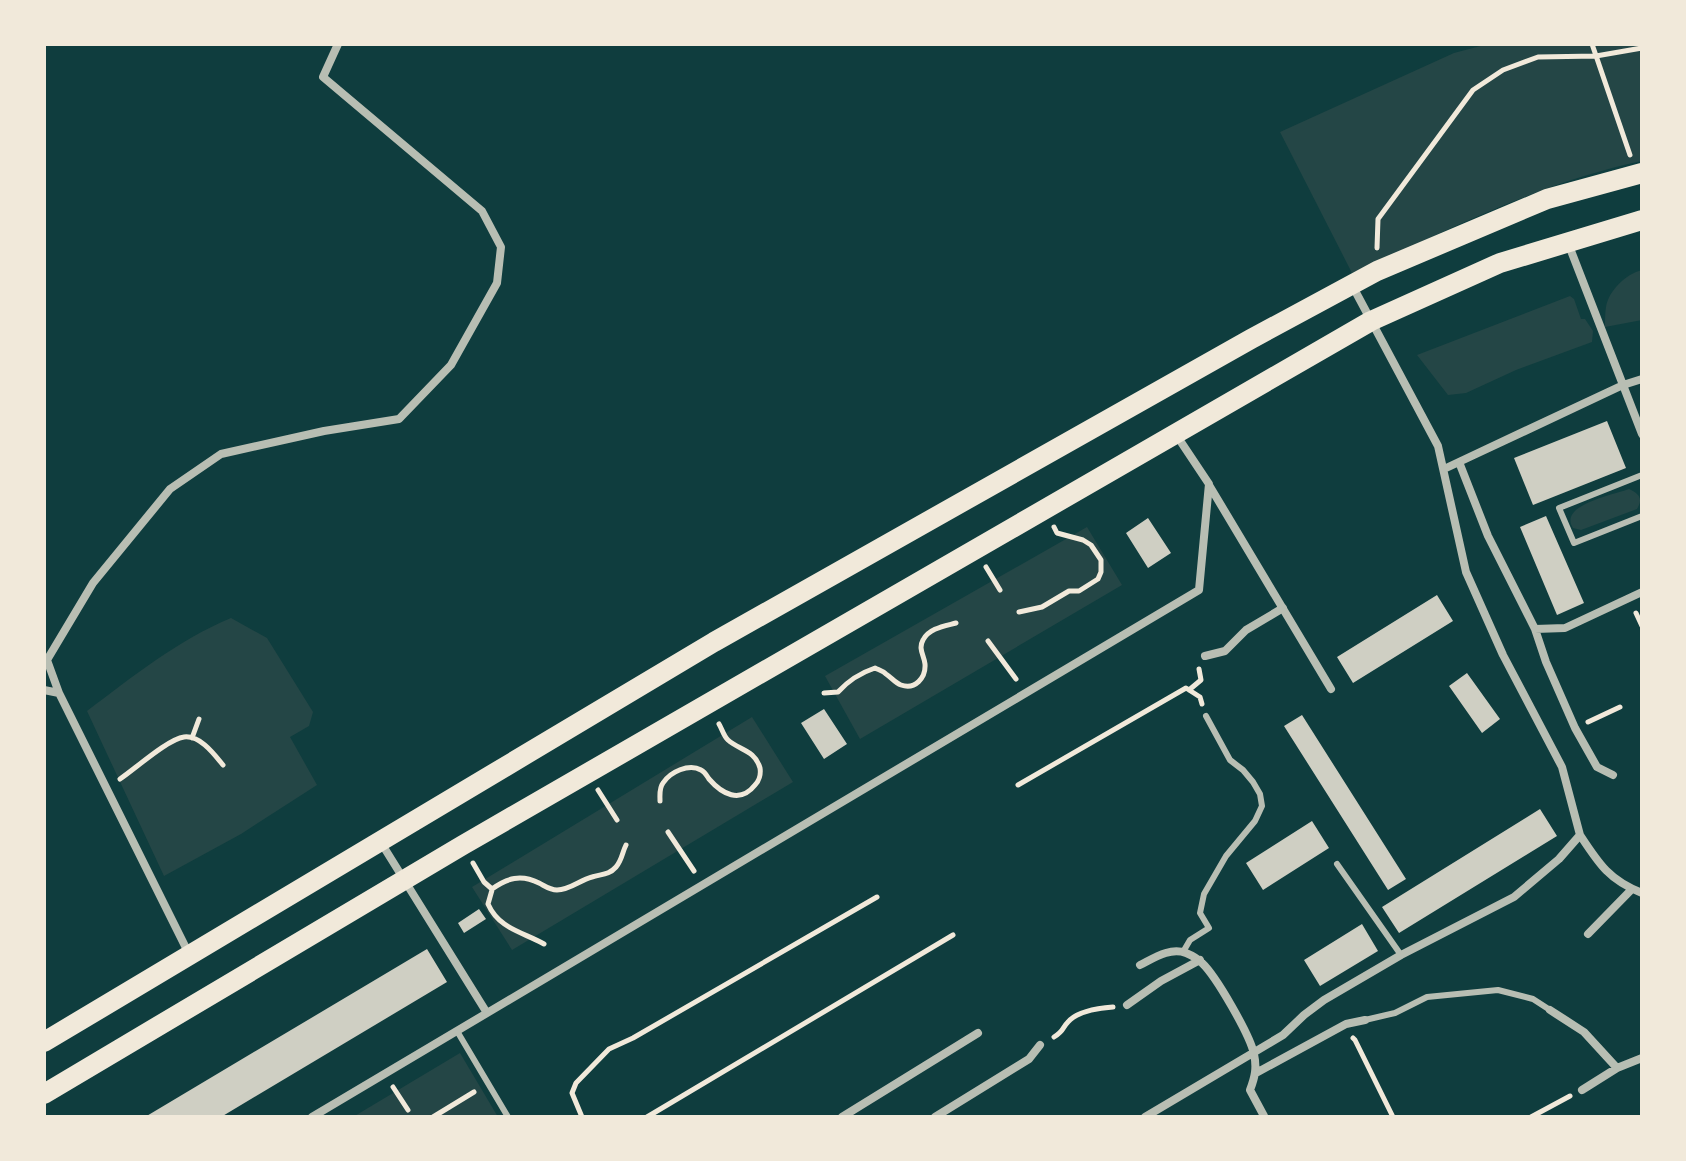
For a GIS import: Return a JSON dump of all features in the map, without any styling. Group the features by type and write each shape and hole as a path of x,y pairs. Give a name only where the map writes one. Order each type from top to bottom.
{"main road":[{"path":"44,1042 714,642 1352,284 1547,199 1640,174"},
{"path":"44,1094 404,879 1371,321 1500,263 1642,220"}],"street":[{"path":"189,956 59,693 47,660 93,583 170,489 221,454 324,431 399,419 451,365 497,283 501,247 482,211 323,77 338,44"},
{"path":"1567,243 1642,434"},
{"path":"1352,284 1438,446 1466,572 1503,655 1562,767 1580,835 1614,880 1642,893"},
{"path":"1444,469 1623,385 1642,379"},
{"path":"1175,433 1209,484 1331,689"},
{"path":"1459,462 1488,536 1535,629 1575,728 1597,767 1613,775"},
{"path":"312,1117 1199,590 1209,484"},
{"path":"1535,629 1565,628 1642,592"},
{"path":"1205,656 1225,651 1246,630 1283,608"},
{"path":"44,690 59,693"},
{"path":"1145,1117 1283,1035 1324,1000 1401,955 1514,897 1559,859 1580,835"},
{"path":"380,840 487,1013"},
{"path":"1588,934 1632,889"},
{"path":"1140,965 1167,952 1183,952 1200,960 1213,975 1254,1051 1256,1073 1250,1090 1264,1116"},
{"path":"1127,1005 1161,981 1200,960"},
{"path":"1550,1010 1584,1032 1617,1068"},
{"path":"1256,1073 1333,1030 1365,1020"},
{"path":"842,1117 978,1033"},
{"path":"935,1117 1029,1059 1040,1045"},
{"path":"1582,1090 1617,1068 1642,1058"}],"lane":[{"path":"1642,475 1559,508 1574,543 1642,516"},
{"path":"1183,952 1190,940 1209,928 1200,913 1204,894 1226,856 1255,821 1262,806 1253,782 1230,760 1206,716"},
{"path":"1337,864 1401,955"},
{"path":"1365,1020 1395,1013 1427,997 1498,990 1533,999 1550,1010"},
{"path":"457,1031 508,1117"}],"path":[{"path":"1592,44 1640,174"},
{"path":"1377,271 1378,219 1473,90 1503,70 1538,57 1596,56 1642,48"},
{"path":"1019,612 1042,607 1069,591 1079,591 1098,579 1101,572 1101,560 1091,545 1057,533 1043,509"},
{"path":"824,693 838,692 863,672 875,668 898,685 910,687 919,683 925,663 920,649 922,640 930,632 956,623"},
{"path":"988,641 1010,668 1024,693"},
{"path":"1018,785 1186,688 1200,697 1206,716"},
{"path":"660,801 663,783 679,770 687,768 703,771 719,789 731,796 749,792 760,777 760,769 753,756 728,740 707,704"},
{"path":"1575,728 1620,707"},
{"path":"192,738 199,719"},
{"path":"106,788 186,736 206,746 223,765"},
{"path":"587,773 617,820"},
{"path":"668,832 701,886"},
{"path":"463,845 484,882 492,889"},
{"path":"544,944 508,928 499,920 488,904 492,889 513,877 535,881 549,889 568,887 610,873 622,859 626,845"},
{"path":"582,1117 572,1093 576,1083 609,1049 877,897"},
{"path":"647,1117 953,935"},
{"path":"1040,1045 1063,1031 1068,1021 1091,1010 1127,1005"},
{"path":"1333,1030 1345,1032 1355,1040 1393,1117"},
{"path":"385,1074 408,1110"},
{"path":"433,1117 488,1083"},
{"path":"1531,1117 1582,1090"}],"shaded area":[{"path":"1488,44 1642,44 1642,161 1567,181 1458,225 1352,273 1280,132 1454,53"},
{"path":"1642,270 1642,320 1605,327 1606,307 1614,289 1624,279"},
{"path":"1570,296 1581,319 1585,319 1593,331 1592,342 1516,370 1466,393 1448,395 1417,355"},
{"path":"1629,489 1639,497 1637,509 1581,530 1573,528 1570,520 1580,507"},
{"path":"1087,527 1122,585 860,739 825,676"},
{"path":"231,618 267,638 313,712 309,726 290,737 317,785 241,834 164,876 87,711 174,648"},
{"path":"752,717 793,782 512,950 472,887"},
{"path":"460,1053 498,1117 353,1117"}],"building":[{"path":"1607,421 1626,468 1533,505 1514,458"},
{"path":"1546,516 1584,603 1557,615 1520,527"},
{"path":"1148,518 1171,553 1148,568 1126,533"},
{"path":"1437,595 1453,621 1353,683 1337,657"},
{"path":"1467,673 1500,719 1482,733 1449,686"},
{"path":"824,709 847,744 824,759 801,723"},
{"path":"1302,715 1406,879 1388,890 1284,726"},
{"path":"1540,809 1557,836 1399,933 1382,907"},
{"path":"1312,821 1329,848 1263,890 1246,863"},
{"path":"479,909 486,919 464,933 458,923"},
{"path":"1362,924 1378,951 1320,986 1304,960"},
{"path":"427,949 447,982 221,1117 145,1117"}]}
